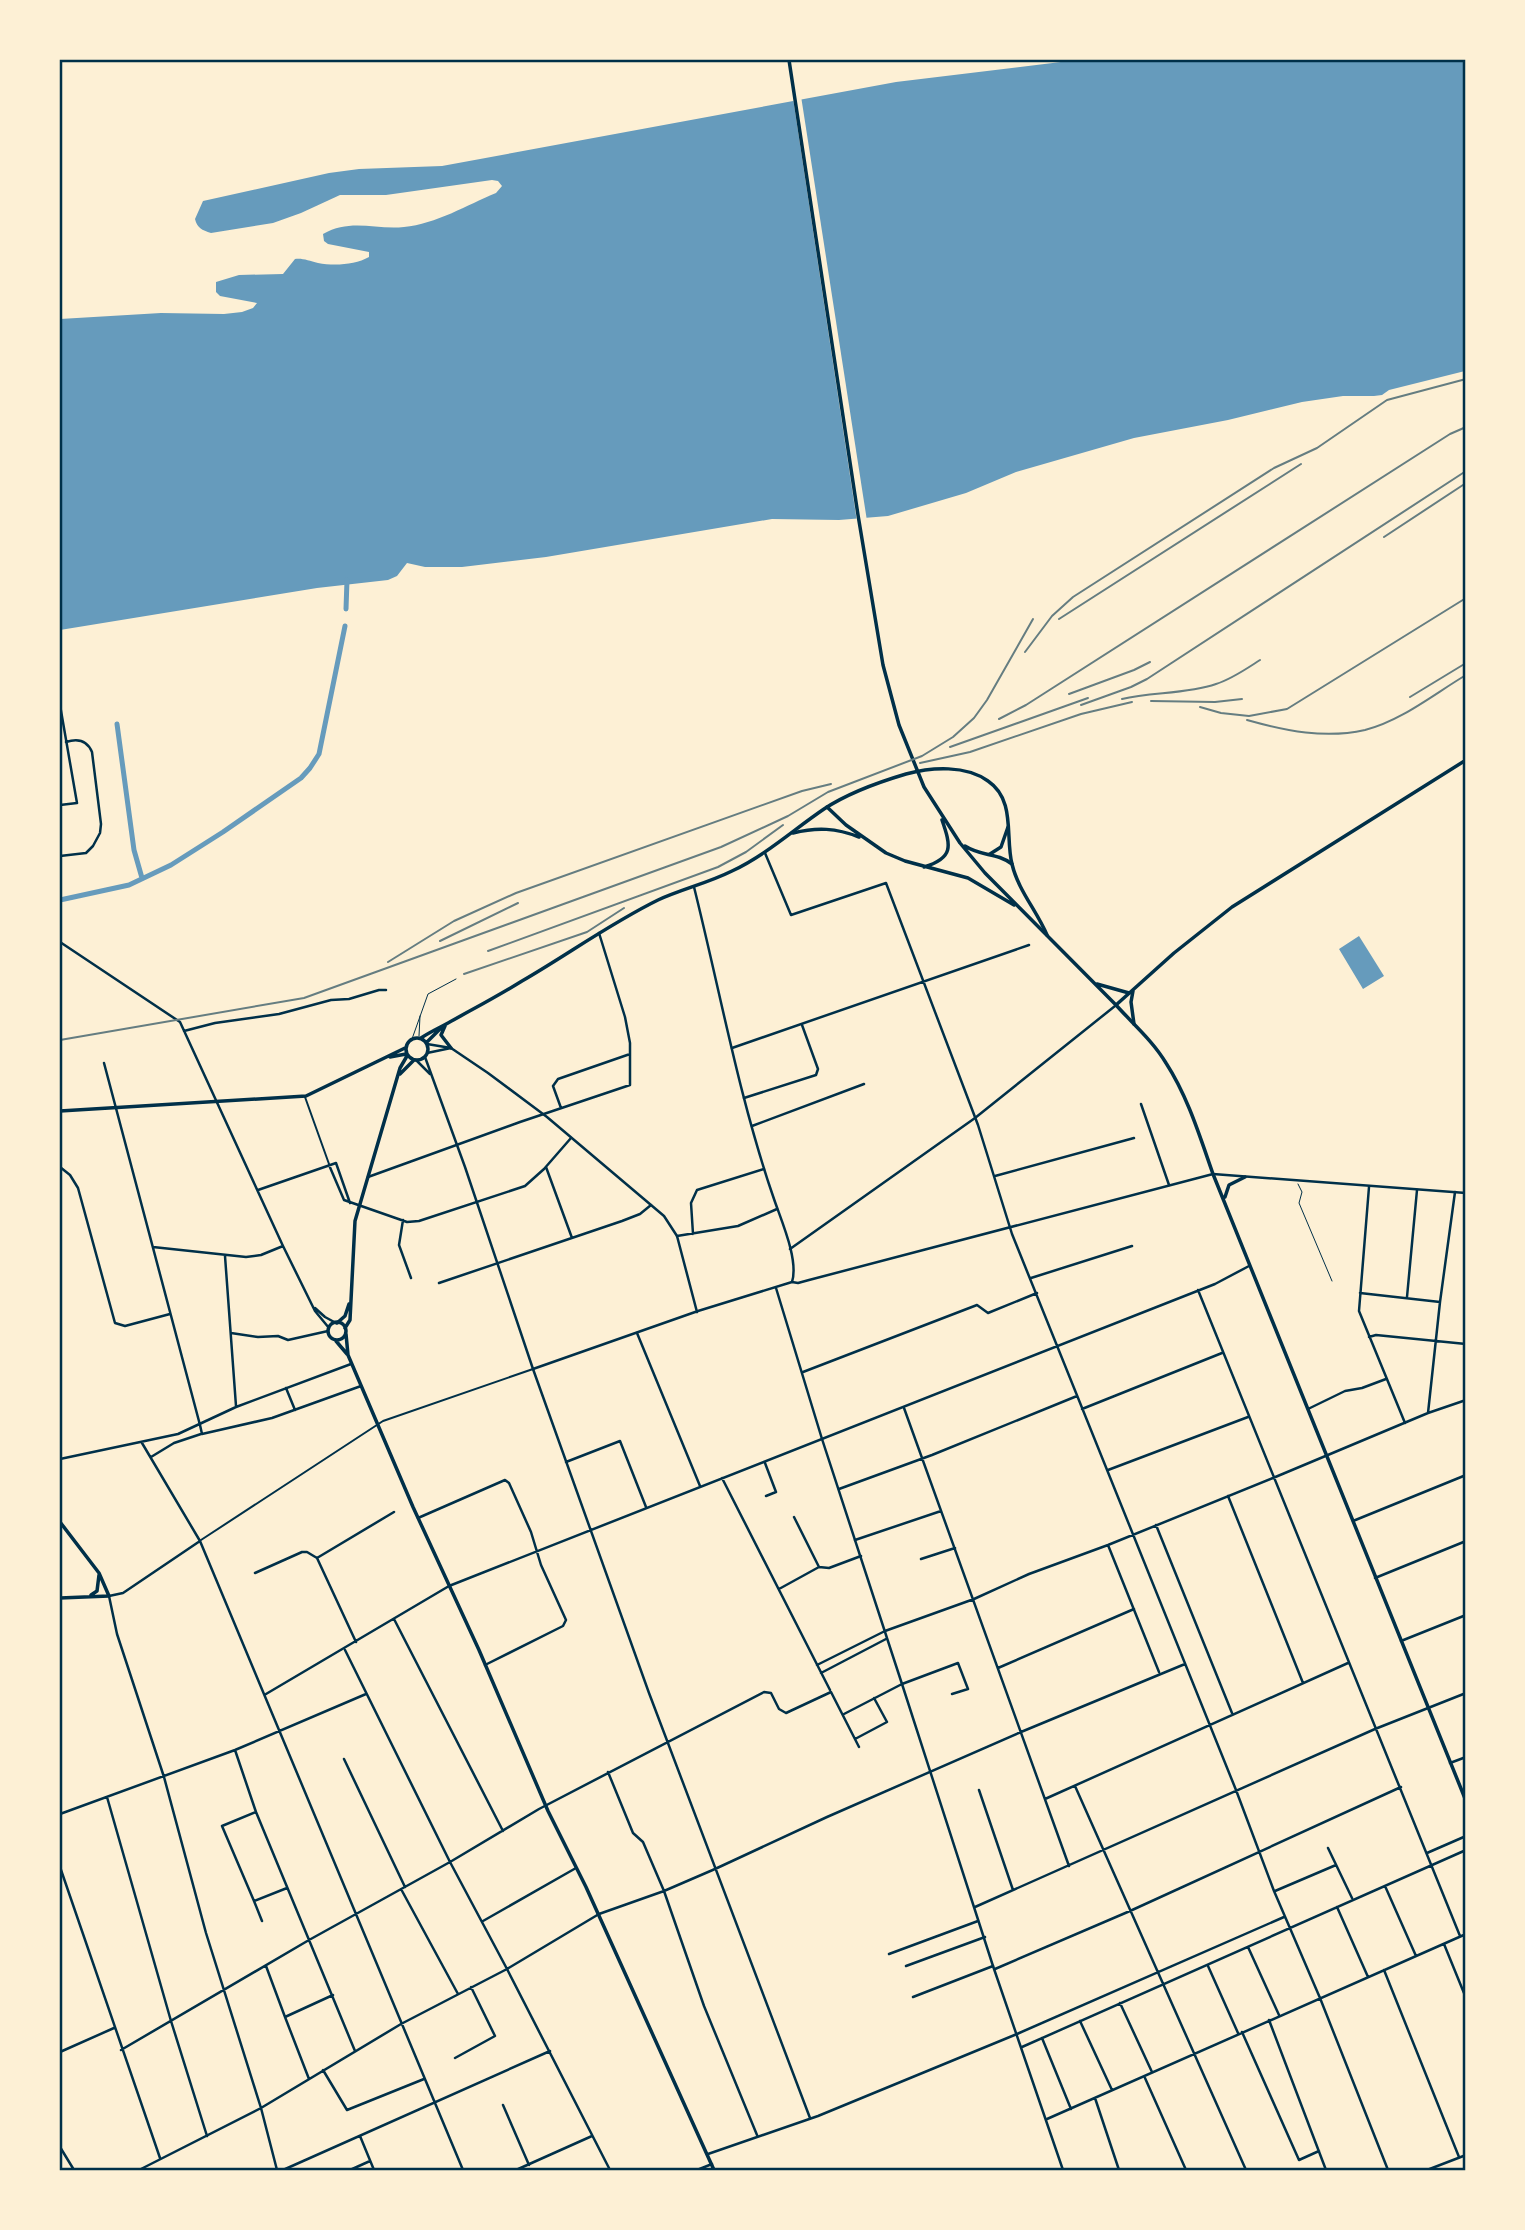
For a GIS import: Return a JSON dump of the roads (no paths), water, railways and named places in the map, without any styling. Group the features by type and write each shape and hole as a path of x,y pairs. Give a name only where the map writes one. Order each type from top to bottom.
{"main road":[{"path":"789,60 870,587 886,676 906,746 924,787 960,843 1016,905 1134,1024 1154,1046 1171,1071 1194,1121 1465,1801"},
{"path":"1116,1005 1194,936 1238,904 1465,760"},
{"path":"60,1111 304,1096 405,1048 412,1039 420,1038 450,1022 659,900 732,871 764,853 827,807 862,790 927,770 962,771 982,777 999,790 1004,801 1012,864 1022,890 1047,935"},
{"path":"827,807 886,853 924,867 968,878 1016,905"},
{"path":"924,867 937,863 948,852 949,843 940,814"},
{"path":"988,855 1001,848 1008,827"},
{"path":"793,833 830,828 865,839"},
{"path":"960,843 974,851 1003,858 1012,864"},
{"path":"1095,983 1129,993"},
{"path":"1133,989 1131,1002 1134,1024"},
{"path":"450,1022 441,1033 451,1048"},
{"path":"399,1076 415,1060 426,1055 427,1044 442,1026"},
{"path":"420,1038 427,1044"},
{"path":"348,1355 345,1328 350,1320 354,1232 359,1206 400,1068 407,1055 405,1048"},
{"path":"384,1058 407,1055 415,1060"},
{"path":"384,1058 396,1061 400,1068"},
{"path":"1224,1199 1229,1185 1245,1177"},
{"path":"350,1302 345,1316 329,1329 330,1337 348,1355 352,1363 546,1806 599,1914 714,2171"},
{"path":"337,1323 345,1328"},
{"path":"335,1340 341,1340 345,1334"},
{"path":"60,1522 99,1573 109,1596 60,1598"},
{"path":"90,1596 97,1591 99,1573"}],"street":[{"path":"60,705 77,803 60,805"},
{"path":"60,740 83,741 89,745 101,829 93,846 86,853 60,856"},
{"path":"764,853 791,915 886,883 975,1118 1010,1227 1388,2171"},
{"path":"694,887 744,1098 790,1249 794,1277 792,1282"},
{"path":"368,1177 630,1085 630,1054 625,1017 599,933"},
{"path":"60,942 174,1017 184,1031 283,1246 313,1305 329,1329 288,1340 278,1336 258,1337 230,1333"},
{"path":"733,1048 1029,945"},
{"path":"184,1031 215,1023 279,1014 331,1000 349,999 379,989 386,990"},
{"path":"790,1249 975,1118 1116,1005"},
{"path":"744,1098 816,1075 818,1069 802,1025"},
{"path":"427,1044 451,1048 543,1114 667,1220 677,1236 696,1312"},
{"path":"451,1048 426,1055 433,1076 589,1531 810,2118"},
{"path":"561,1108 555,1081 630,1054"},
{"path":"415,1060 433,1076"},
{"path":"104,1063 202,1434"},
{"path":"752,1126 863,1084"},
{"path":"304,1096 341,1195 350,1203 403,1220 419,1221 525,1185 546,1167 571,1138"},
{"path":"1141,1104 1168,1185"},
{"path":"995,1176 1134,1138"},
{"path":"258,1190 337,1164 350,1203"},
{"path":"60,1167 72,1177 78,1188 115,1323 120,1326 127,1325 170,1314"},
{"path":"546,1167 572,1238"},
{"path":"693,1234 691,1203 697,1190 764,1169"},
{"path":"277,2171 261,2108 223,1992 164,1777 117,1634 109,1596 123,1592 379,1424 696,1312 792,1282 798,1283 1213,1174 1465,1193"},
{"path":"1369,1187 1359,1311 1405,1423"},
{"path":"1407,1297 1418,1190"},
{"path":"1428,1413 1455,1192"},
{"path":"439,1283 635,1216 651,1205"},
{"path":"677,1236 738,1226 777,1209"},
{"path":"403,1220 399,1245 411,1278"},
{"path":"153,1247 257,1256 283,1246"},
{"path":"1031,1278 1132,1246"},
{"path":"225,1255 236,1407"},
{"path":"265,1694 449,1586 1198,1290 1251,1265"},
{"path":"776,1288 930,1772 1063,2171"},
{"path":"1198,1290 1460,1936"},
{"path":"803,1372 977,1305 988,1313 1037,1293"},
{"path":"1360,1293 1440,1302"},
{"path":"313,1305 325,1317 337,1323"},
{"path":"637,1333 700,1486"},
{"path":"1370,1337 1376,1335 1465,1344"},
{"path":"1082,1409 1223,1353"},
{"path":"60,1459 178,1434 236,1407 352,1363"},
{"path":"1308,1409 1345,1391 1362,1388 1387,1378"},
{"path":"150,1457 174,1443 272,1418 362,1386"},
{"path":"286,1388 295,1410"},
{"path":"839,1489 1077,1396"},
{"path":"817,1665 885,1631 974,1599 1029,1574 1108,1545 1465,1400"},
{"path":"903,1406 1069,1866"},
{"path":"1108,1470 1249,1417"},
{"path":"566,1462 620,1441 646,1507"},
{"path":"142,1443 200,1541 463,2171"},
{"path":"764,1462 776,1490 766,1496"},
{"path":"1353,1521 1465,1475"},
{"path":"722,1478 859,1747"},
{"path":"418,1518 506,1480 509,1483 565,1616 565,1623 485,1665"},
{"path":"1228,1496 1303,1683"},
{"path":"855,1540 941,1511"},
{"path":"317,1558 394,1512"},
{"path":"794,1517 819,1567"},
{"path":"1156,1525 1233,1714"},
{"path":"1375,1577 1465,1541"},
{"path":"1108,1545 1160,1673"},
{"path":"921,1559 955,1548"},
{"path":"255,1573 302,1552 317,1558 356,1642"},
{"path":"779,1590 819,1567 829,1568 861,1556"},
{"path":"997,1668 1133,1609"},
{"path":"1401,1641 1465,1615"},
{"path":"394,1619 503,1831"},
{"path":"821,1673 888,1638"},
{"path":"344,1648 450,1862 610,2171"},
{"path":"1045,1799 1348,1663"},
{"path":"843,1714 902,1684 958,1664 968,1689 952,1694"},
{"path":"139,2171 261,2108 401,2024 507,1969 599,1914 664,1891 1021,1732 1185,1664"},
{"path":"121,2050 546,1806 764,1692 771,1693 779,1709 786,1713 831,1692"},
{"path":"975,1907 1376,1729 1465,1693"},
{"path":"60,1814 235,1750 366,1694"},
{"path":"855,1739 887,1722 874,1698"},
{"path":"235,1750 256,1812 355,2051"},
{"path":"1450,1763 1465,1756"},
{"path":"344,1759 403,1888 458,1994"},
{"path":"608,1772 633,1833 643,1842 664,1891 704,2006 757,2135"},
{"path":"1075,1786 1246,2171"},
{"path":"913,1997 1130,1911 1401,1787"},
{"path":"979,1790 1014,1891"},
{"path":"107,1797 207,2136"},
{"path":"256,1812 222,1826 262,1921"},
{"path":"1427,1853 1465,1836"},
{"path":"1328,1848 1353,1900"},
{"path":"1022,2047 1465,1850"},
{"path":"1274,1891 1336,1865"},
{"path":"60,1867 160,2160"},
{"path":"483,1922 576,1868"},
{"path":"1385,1885 1416,1956"},
{"path":"254,1901 288,1888"},
{"path":"1337,1907 1368,1977"},
{"path":"708,2154 810,2118 1017,2034 1285,1916"},
{"path":"889,1954 979,1920"},
{"path":"1047,2119 1465,1934"},
{"path":"906,1966 985,1937"},
{"path":"1444,1944 1465,1998"},
{"path":"1248,1947 1279,2015"},
{"path":"1208,1965 1299,2160 1319,2151"},
{"path":"266,1966 309,2079"},
{"path":"1384,1970 1459,2157"},
{"path":"455,2058 495,2036 471,1987"},
{"path":"285,2017 333,1995"},
{"path":"1120,2003 1152,2072"},
{"path":"1269,2020 1326,2171"},
{"path":"1080,2021 1112,2090"},
{"path":"60,2052 114,2028"},
{"path":"1042,2038 1071,2109"},
{"path":"284,2171 550,2051"},
{"path":"323,2070 347,2110 425,2078"},
{"path":"1144,2076 1186,2171"},
{"path":"1095,2098 1119,2171"},
{"path":"503,2105 529,2165"},
{"path":"360,2136 374,2171"},
{"path":"516,2171 592,2136"},
{"path":"60,2147 74,2171"},
{"path":"1427,2171 1465,2155"},
{"path":"350,2171 370,2161"},
{"path":"697,2171 712,2164"}],"lane":[{"path":"412,1039 428,994 456,979"},
{"path":"420,1038 421,1010"},
{"path":"1297,1182 1302,1192 1299,1203 1332,1281"}],"water":[{"path":"1077,60 1465,60 1465,371 1389,390 1382,395 1343,396 1302,402 1134,438 1016,472 966,493 888,516 839,520 772,519 546,557 462,567 425,567 407,563 397,576 388,580 317,588 60,630 60,319 161,313 242,312 253,308 257,303 220,296 216,292 216,282 239,275 283,274 295,259 331,264 357,262 369,257 369,252 328,244 324,241 323,234 343,227 393,228 428,222 496,193 502,186 498,181 492,180 386,195 340,195 273,223 211,233 200,228 195,219 203,201 329,173 359,169 442,166 896,82"},
{"path":"1359,936 1384,976 1363,989 1339,949"}],"waterway":[{"path":"346,609 347,580"},
{"path":"60,900 129,885 171,865 301,778 319,754 345,626"},
{"path":"117,724 134,850 142,878"}],"railway":[{"path":"1025,652 1052,616 1073,597 1274,468 1317,448 1387,400 1466,379"},
{"path":"999,719 1026,705 1450,434 1466,427"},
{"path":"1059,619 1301,464"},
{"path":"1081,705 1147,679 1466,471"},
{"path":"1384,537 1466,483"},
{"path":"1200,707 1221,713 1249,716 1287,709 1466,598"},
{"path":"60,1040 304,998 721,847 788,816 828,792 922,756 953,737 974,718 987,700 1033,619"},
{"path":"1122,699 1216,684 1239,674 1260,660"},
{"path":"1069,694 1150,662"},
{"path":"1410,697 1466,663"},
{"path":"1247,720 1306,733 1335,734 1365,730 1404,714 1466,675"},
{"path":"950,747 1088,698"},
{"path":"1151,701 1215,702 1242,699"},
{"path":"920,763 970,752 1081,714 1132,702"},
{"path":"388,962 454,921 516,893 802,791 831,784"},
{"path":"488,951 718,867 746,852 783,825"},
{"path":"440,941 518,903"},
{"path":"464,974 587,932 624,908"}]}
